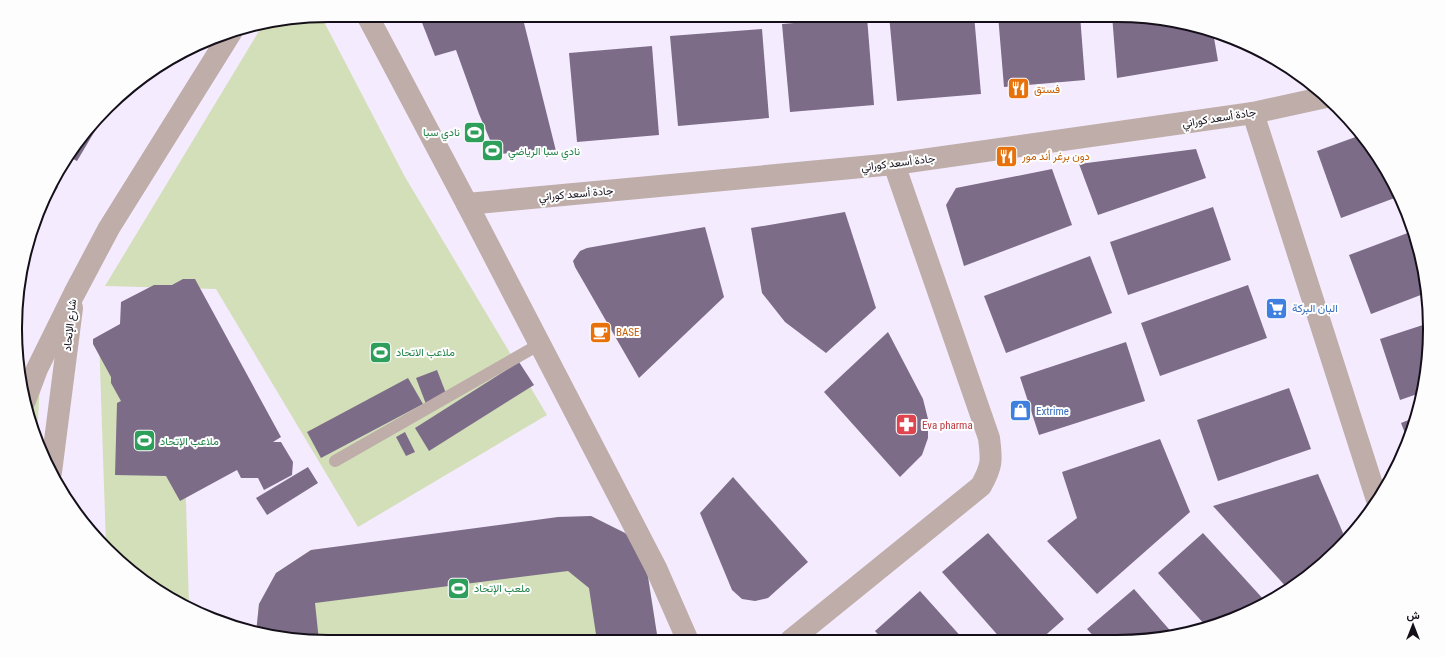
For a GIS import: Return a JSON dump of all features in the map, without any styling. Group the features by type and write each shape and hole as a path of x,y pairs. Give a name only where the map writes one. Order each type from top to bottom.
{"street":[{"path":"371,22 656,568 685,635"},
{"path":"74,294 109,228 227,39"},
{"name":"جادة أسعد كوراني","path":"467,204 894,164 1253,113 1319,98"},
{"path":"1253,113 1374,494"},
{"path":"797,635 981,486 989,472 992,455 989,438 894,164"},
{"name":"شارع الإتحاد","path":"28,374 74,294"},
{"name":"شارع الإتحاد","path":"52,461 74,294"}],"lane":[{"path":"335,461 540,344"}],"green space":[{"path":"324,22 405,177 547,415 358,527 216,289 105,286 260,30 288,25"},
{"name":"ملاعب الإتحاد","path":"181,332 189,601 175,594 142,572 126,559 106,539 99,337"},
{"path":"40,381 38,426 31,405"},
{"name":"ملعب الإتحاد","path":"591,516 625,533 644,551 657,635 328,635 288,632 257,627 259,604 276,573 311,550"}],"building":[{"path":"422,22 524,22 556,151 496,154 479,114 456,50 435,56"},
{"path":"806,22 867,22 874,105 790,112 782,24"},
{"path":"890,22 975,22 981,94 897,101"},
{"path":"999,22 1081,22 1085,80 1004,87"},
{"path":"1113,22 1157,25 1196,32 1214,38 1218,61 1117,78"},
{"path":"762,29 769,118 678,126 670,36"},
{"path":"652,46 659,135 577,142 569,53"},
{"path":"97,127 77,161 73,159"},
{"path":"1356,137 1382,175 1394,198 1341,218 1317,151"},
{"path":"1196,149 1206,178 1098,215 1079,164"},
{"path":"1052,169 1072,225 964,266 946,205 956,188"},
{"path":"1213,207 1231,260 1128,295 1110,242"},
{"path":"845,212 876,308 826,353 785,322 762,293 751,228"},
{"path":"705,227 724,297 639,378 575,267 573,261 580,251 587,248"},
{"path":"1408,233 1413,249 1421,295 1371,314 1349,255"},
{"path":"1090,256 1112,313 1006,353 984,296"},
{"path":"183,279 195,279 281,437 273,442 281,442 293,462 292,475 264,490 258,478 241,478 237,470 180,501 166,476 115,475 117,403 121,401 111,383 111,377 93,344 93,339 120,324 121,302 154,285 172,285"},
{"path":"1248,285 1267,338 1160,376 1141,323"},
{"path":"1423,325 1420,369 1416,395 1400,400 1380,339"},
{"path":"888,332 923,399 928,419 928,438 922,455 900,477 824,392"},
{"path":"1126,342 1145,401 1039,435 1020,377"},
{"path":"519,362 534,385 429,451 415,428"},
{"path":"437,370 447,396 426,404 416,378"},
{"path":"408,378 423,404 321,458 307,432"},
{"path":"1289,388 1311,449 1218,481 1197,420"},
{"path":"1409,420 1405,433 1401,423"},
{"path":"405,432 415,452 406,456 396,437"},
{"path":"1160,439 1190,512 1097,594 1047,541 1077,518 1062,472"},
{"path":"308,467 318,483 267,515 256,498"},
{"path":"1318,474 1343,533 1342,536 1319,559 1284,585 1213,506"},
{"path":"733,477 808,562 768,598 755,601 742,599 732,590 700,513"},
{"name":"ملعب الإتحاد","path":"591,516 625,533 644,551 657,635 596,635 589,588 568,571 315,603 318,635 288,632 257,627 259,604 276,573 311,550 558,517"},
{"path":"988,533 1064,619 1046,635 998,635 942,572"},
{"path":"1203,533 1262,598 1234,612 1203,623 1158,573"},
{"path":"1134,589 1170,630 1137,634 1092,635 1087,629"},
{"path":"920,591 960,635 879,635 875,631"}],"place":[{"name":"فستق","path":"1018,89"},
{"name":"نادي سبا","path":"475,132"},
{"name":"نادي سبا الرياضي","path":"493,151"},
{"name":"دون برغر أند مور","path":"1007,156"},
{"name":"البان البركة","path":"1276,308"},
{"name":"BASE","path":"601,332"},
{"name":"ملاعب الاتحاد","path":"381,352"},
{"name":"Extrime","path":"1021,411"},
{"name":"Eva pharma","path":"906,425"},
{"name":"ملاعب الإتحاد","path":"144,441"},
{"name":"ملعب الإتحاد","path":"459,588"}]}
